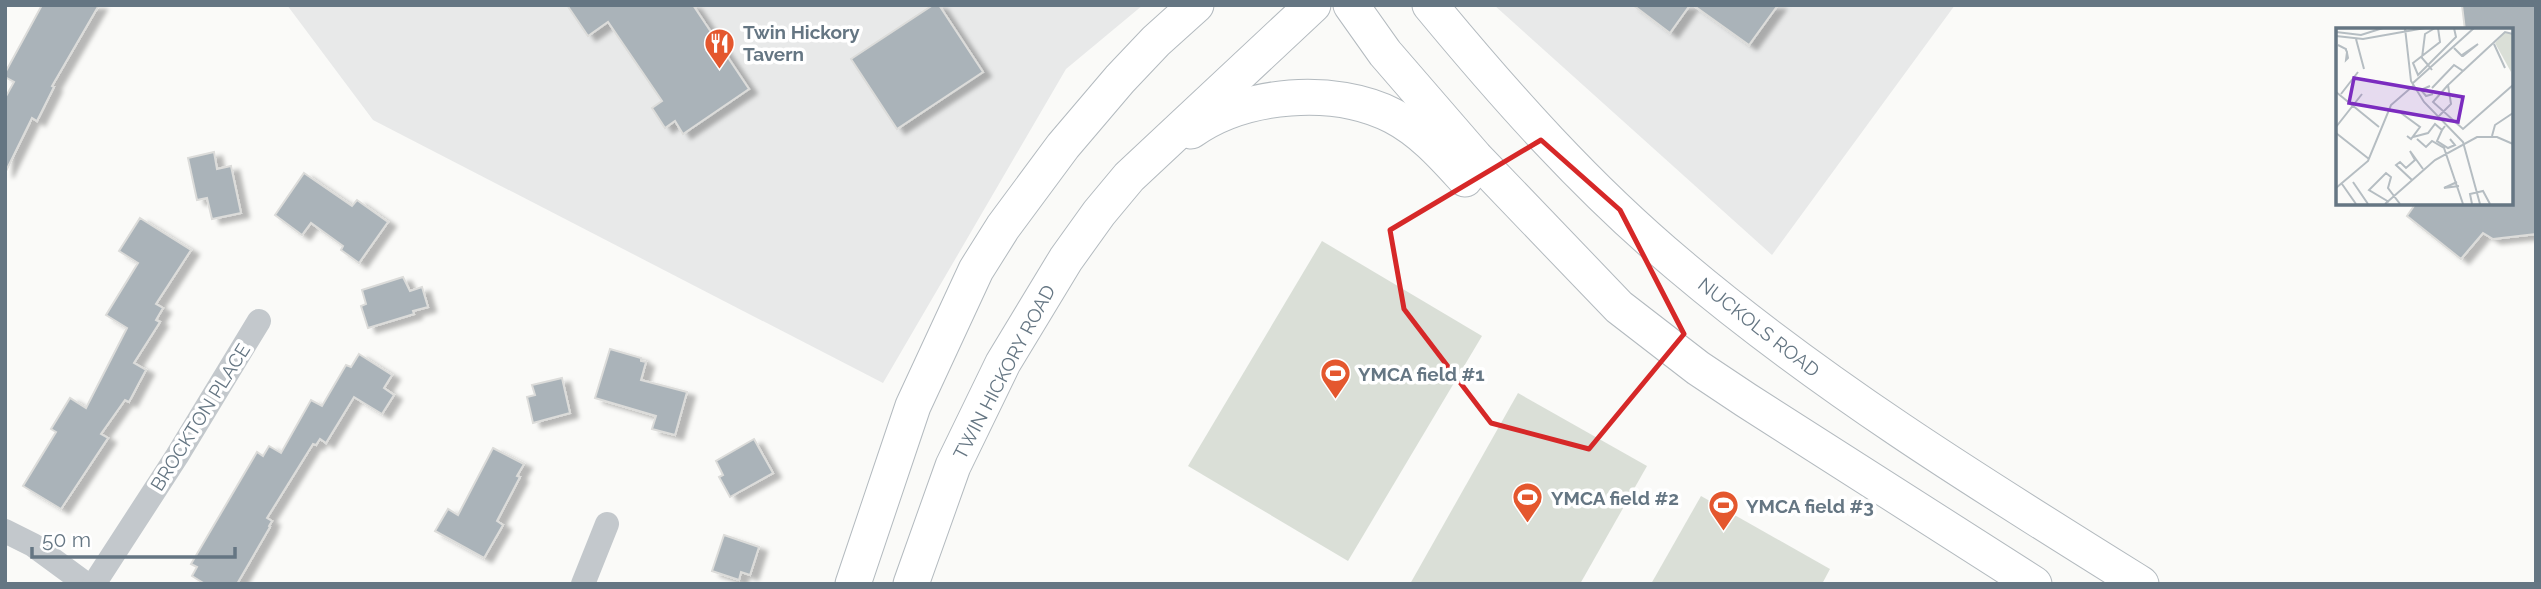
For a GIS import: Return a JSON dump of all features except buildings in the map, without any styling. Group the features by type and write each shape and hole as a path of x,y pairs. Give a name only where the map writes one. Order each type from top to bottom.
{"main road":[{"path":"853,584 913,407 976,270 1003,227 1063,146 1120,79 1156,41 1196,5"},
{"name":"TWIN HICKORY ROAD","path":"911,584 953,466 1003,363 1066,258 1129,177 1313,5"},
{"path":"1351,5 1385,53 1475,157 1619,307"},
{"name":"NUCKOLS ROAD","path":"1430,5 1563,157 1679,265 1783,349 1881,418 2141,584"},
{"path":"1129,177 1195,128 1227,113 1260,103 1293,97 1322,97 1356,103 1393,116 1441,152 1503,219 1698,368 2034,584"}],"street":[{"name":"BROCKTON PLACE","path":"94,584 177,456 259,321"},
{"path":"583,584 607,524"},
{"path":"5,531 33,545 86,584"}],"highlighted area":[{"path":"1541,140 1620,210 1684,334 1589,449 1491,423 1404,309 1390,230"}],"shaded area":[{"path":"287,5 1143,5 1066,69 883,383 373,120"},
{"path":"1494,5 1955,5 1772,255"},
{"name":"YMCA field #1","path":"1322,241 1482,336 1348,561 1188,466"},
{"name":"YMCA field #2","path":"1518,393 1647,466 1580,584 1410,584"},
{"name":"YMCA field #3","path":"1701,496 1830,569 1822,584 1651,584"}],"place":[{"name":"Twin Hickory Tavern","path":"720,70"},
{"name":"YMCA field #1","path":"1335,401"},
{"name":"YMCA field #2","path":"1528,525"},
{"name":"YMCA field #3","path":"1723,533"}]}
